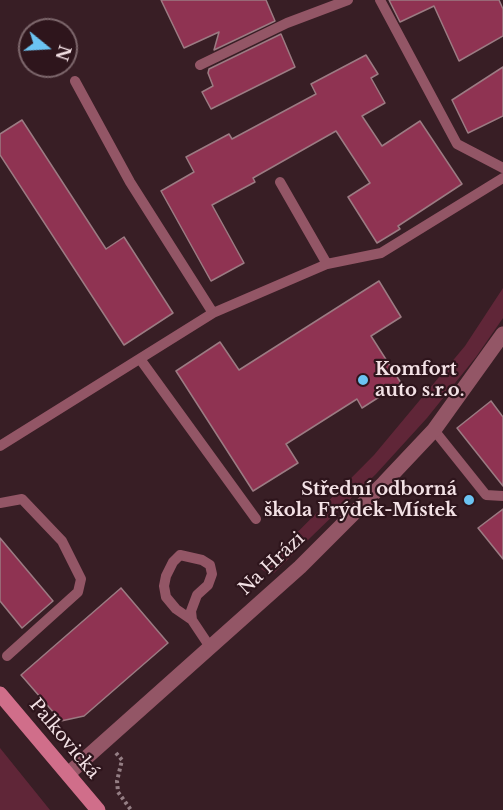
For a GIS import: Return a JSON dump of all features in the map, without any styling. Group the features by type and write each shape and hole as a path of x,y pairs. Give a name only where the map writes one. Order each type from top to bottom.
{"street":[{"name":"Na Hrázi","path":"68,774 300,567 384,483 434,430 503,334"},
{"name":"Palkovická","path":"0,694 98,810"}],"lane":[{"path":"200,65 287,23 348,0"},
{"path":"380,0 457,144 503,168"},
{"path":"75,81 130,182 213,313"},
{"path":"0,446 213,313 327,264 381,253 503,178"},
{"path":"280,182 327,264"},
{"path":"140,358 256,519"},
{"path":"434,430 486,495 503,496"},
{"path":"0,503 22,499 62,541 81,579 78,592 7,656"},
{"path":"192,620 191,611 198,595 208,585 212,574 210,565 202,560 180,555 173,562 166,576 164,586 166,597 176,609 192,620 210,647"},
{"path":"68,774 107,810"}],"path":[{"path":"104,742 122,760 117,781 118,792 131,810"}],"shaded area":[{"path":"503,288 503,318 476,357 427,418 376,474 274,573 261,569 374,455 465,346"},
{"path":"0,748 50,810 0,810"}],"building":[{"path":"161,0 266,0 275,21 214,50 219,32 184,48"},
{"path":"389,0 499,0 503,9 503,36 459,61 434,6 400,22"},
{"path":"281,34 295,67 211,109 202,92 213,86 208,73 209,69"},
{"path":"366,55 378,74 371,78 385,103 362,116 382,146 420,121 462,184 398,226 400,229 377,243 348,197 370,183 336,131 253,178 255,182 212,205 244,263 211,281 161,191 194,172 186,157 229,134 232,139 316,94 311,84"},
{"path":"503,67 503,116 468,133 452,100"},
{"path":"22,120 106,249 124,237 173,313 124,345 0,155 0,134"},
{"path":"379,281 401,317 371,336 401,383 362,408 357,399 286,444 298,463 253,491 176,371 220,342 239,370"},
{"path":"491,401 503,417 503,486 457,428"},
{"path":"503,509 503,559 478,528"},
{"path":"0,538 53,601 22,628 0,601"},
{"path":"121,588 168,643 84,716 61,721 21,675"}],"place":[{"name":"Komfort auto s.r.o.","path":"363,380"},
{"name":"Střední odborná škola Frýdek-Místek","path":"469,500"}]}
